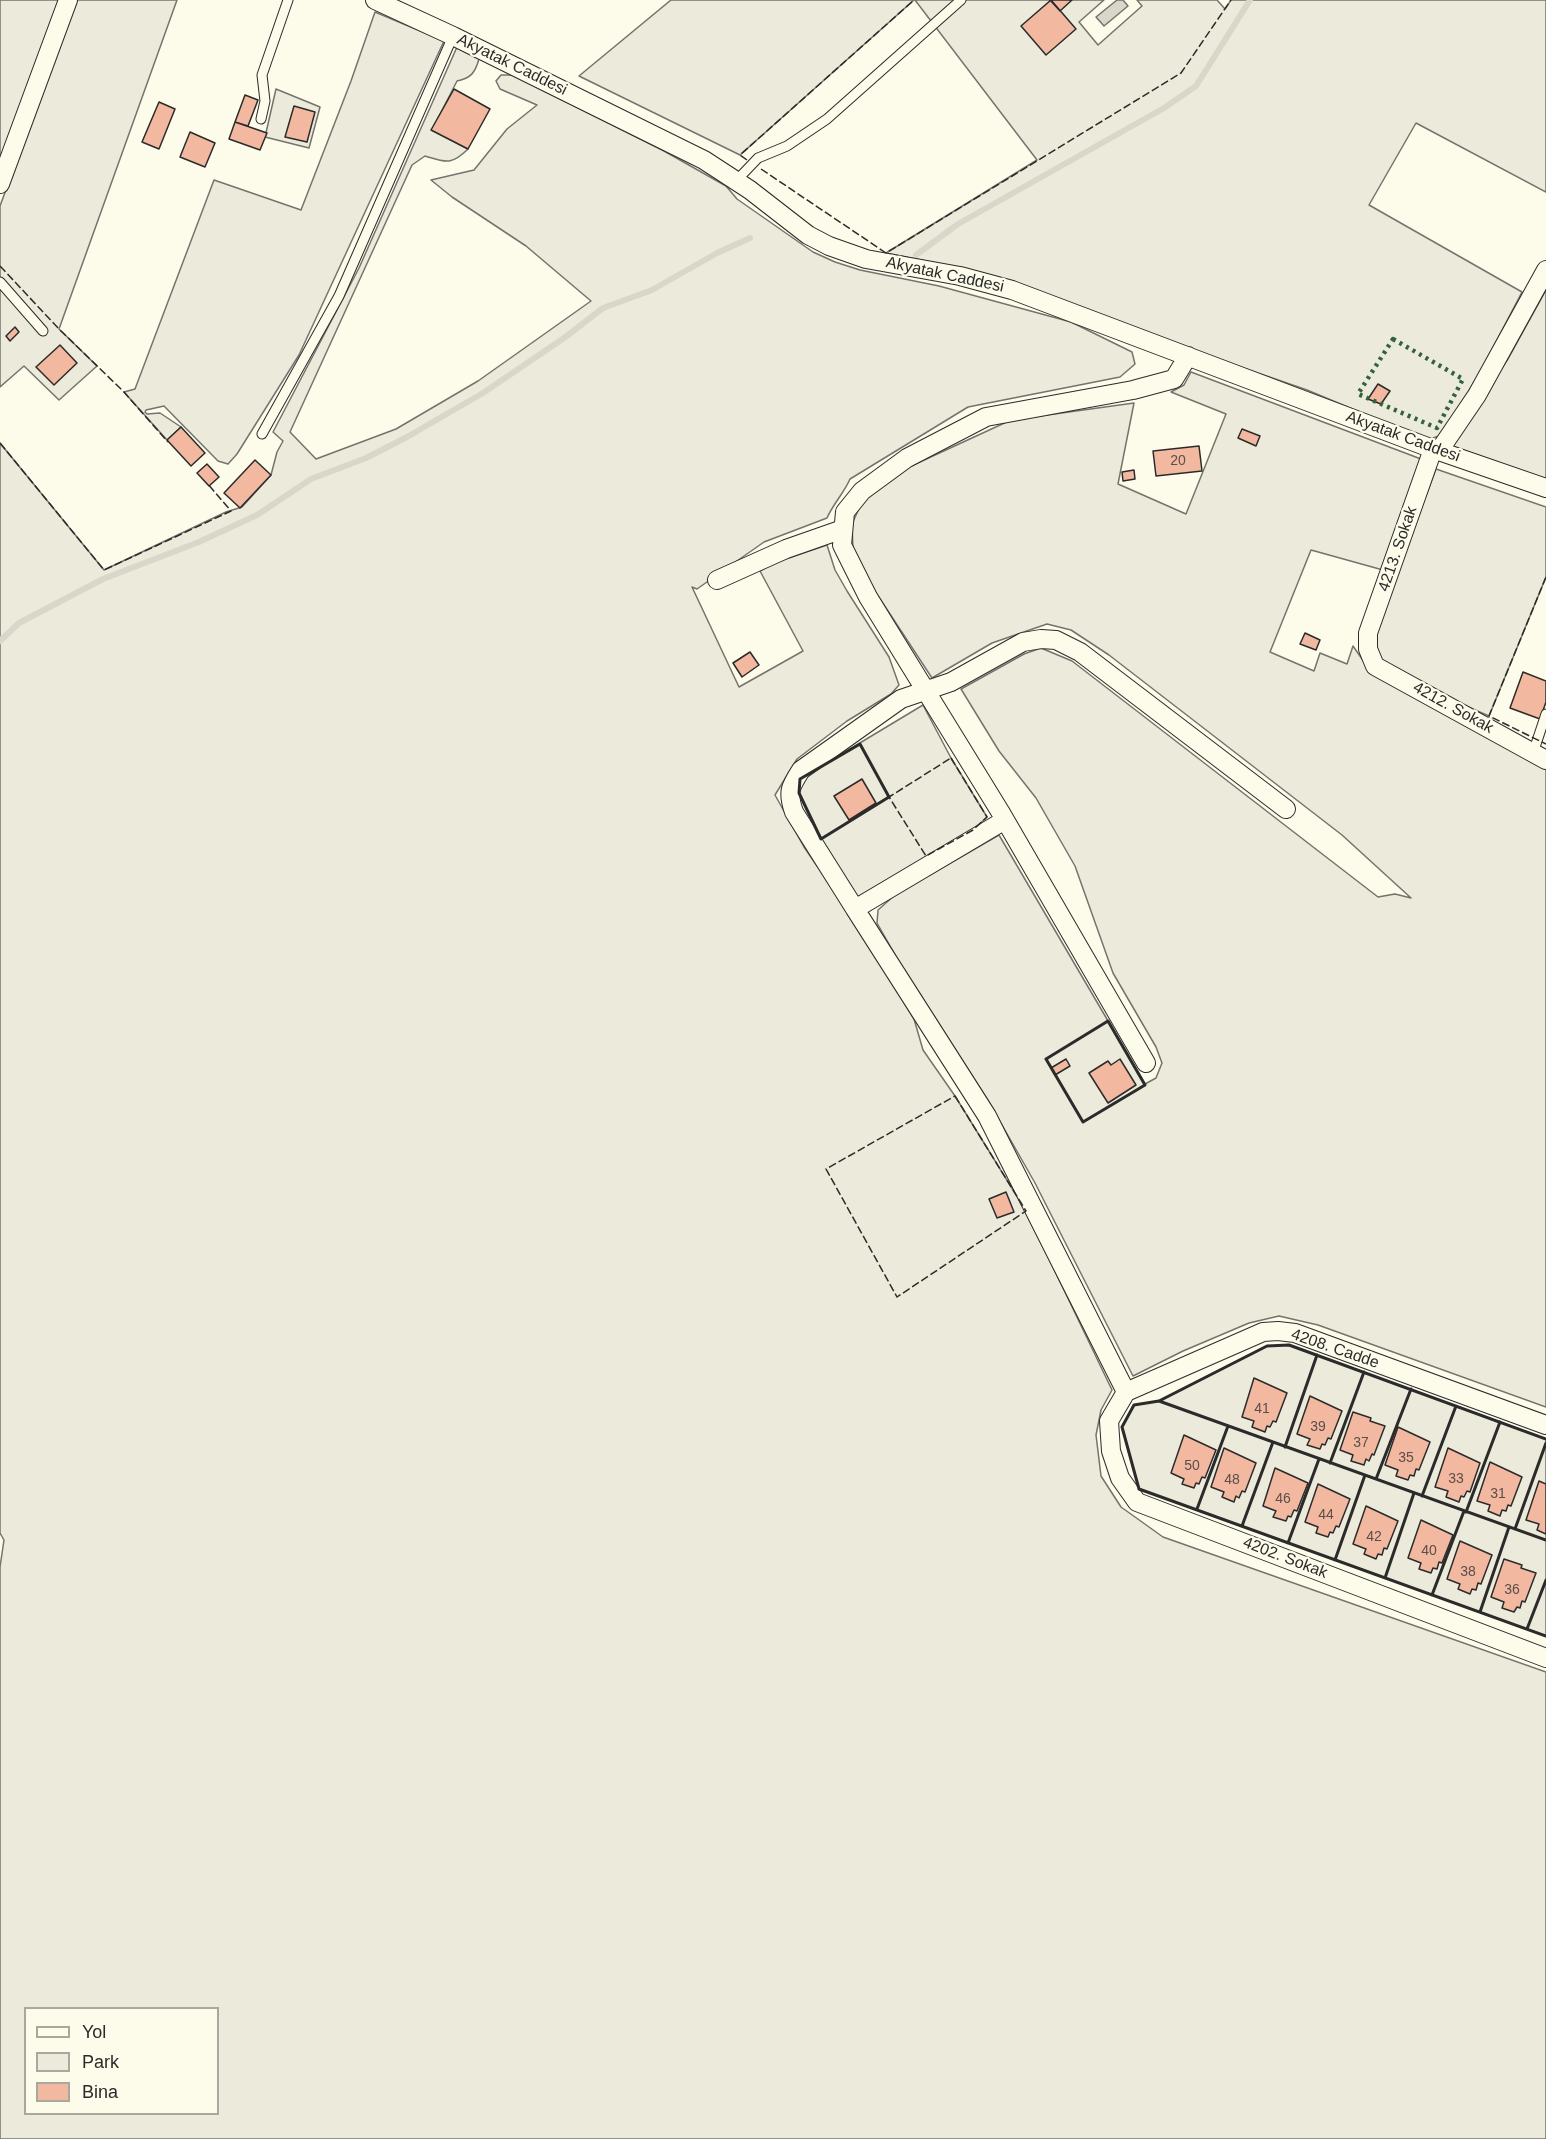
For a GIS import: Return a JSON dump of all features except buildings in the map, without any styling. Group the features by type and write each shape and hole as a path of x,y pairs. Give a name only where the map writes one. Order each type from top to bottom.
{"street":[{"path":"0,184 68,0"},
{"name":"Akyatak Caddesi","path":"375,0 704,160 789,218 808,235 829,246 866,259 960,276 1012,290 1436,450 1546,488"},
{"name":"4213. Sokak","path":"1368,649 1368,633 1436,450 1477,395 1546,270"},
{"path":"1146,1063 1005,820 868,597 842,545 845,512 862,491 907,458 986,417 1133,390 1174,379 1188,356"},
{"path":"717,580 786,549 843,529"},
{"path":"1126,1392 987,1116 794,812 789,800 790,787 801,770 901,699 951,682 1023,642 1041,639 1056,640 1080,652 1286,809"},
{"name":"4212. Sokak","path":"1368,649 1375,666 1540,757"},
{"path":"855,909 1005,820"},
{"name":"4208. Cadde","path":"1126,1392 1263,1332 1278,1331 1295,1333 1546,1425"},
{"name":"4202. Sokak","path":"1126,1392 1109,1421 1111,1451 1120,1478 1137,1502 1546,1658"}],"lane":[{"path":"261,119 265,101 262,75 288,0"},
{"path":"736,181 758,158 787,146 827,118 961,0"},
{"path":"262,434 339,296 453,36"},
{"path":"0,282 42,331"},
{"path":"1540,757 1546,714"}],"green space":[{"path":"0,0 63,0 0,166"},
{"path":"77,0 177,0 59,329 97,366 59,400 24,366 0,387 0,206"},
{"path":"671,0 914,0 740,155 579,76"},
{"path":"915,0 1104,0 1079,22 1098,45 1142,6 1137,0 1217,0 1225,9 1231,0 1546,0 1546,192 1416,123 1369,205 1522,292 1478,376 1439,436 1427,440 1307,390 946,265 886,253 1037,160"},
{"path":"375,12 444,41 299,355 237,454 228,464 218,461 164,406 146,410 147,414 160,413 181,427 167,440 124,392 135,389 214,180 301,210"},
{"path":"457,47 474,53 479,59 472,74 457,81 432,130 468,149 452,160 443,161 425,156 412,165 290,432 316,459 396,429 478,381 591,301 526,246 452,197 431,180 474,170 507,129 537,105 500,89 496,81 501,75 513,75 664,151 726,186 737,199 813,252 835,262 860,270 939,286 1071,322 1132,352 1135,364 1120,377 968,407 850,479 827,518 764,542 697,589 692,587 739,687 803,651 760,571 774,563 827,545 835,570 889,657 899,685 891,694 847,721 797,759 775,795 804,847 861,930 914,1019 923,1050 955,1096 1026,1211 1112,1390 1101,1410 1096,1435 1101,1476 1121,1507 1163,1537 1546,1672 1546,2139 0,2139 0,1567 4,1540 0,1533 0,443 104,570 226,512 242,507 271,475 277,452 283,441 273,432 359,268"},
{"path":"276,89 320,107 309,148 265,137"},
{"path":"1546,290 1546,479 1449,445 1508,359"},
{"path":"1191,372 1421,459 1383,570 1311,550 1270,652 1314,671 1320,653 1347,664 1353,646 1371,672 1546,768 1546,1407 1318,1325 1279,1316 1249,1323 1183,1351 1133,1376 1035,1183 989,1102 898,960 877,923 878,910 895,895 999,835 1145,1084 1156,1078 1162,1063 1156,1047 1113,973 1075,866 1036,798 999,751 961,689 1024,654 1041,648 1072,661 1378,897 1395,894 1411,898 1342,835 1109,655 1071,630 1047,624 992,643 932,678 867,579 853,550 852,524 862,502 896,473 1011,420 1134,403 1118,484 1186,514 1226,414 1171,392 1184,385"},
{"path":"1436,469 1546,507 1546,577 1489,716 1413,683 1381,663 1374,634"},
{"path":"923,705 951,758 987,817 973,830 856,898 821,839 799,793 800,779"},
{"path":"1289,1345 1546,1439 1546,1636 1139,1489 1122,1427 1134,1405 1159,1401 1267,1346"}],"shaded area":[{"path":"1117,0 1123,0 1128,6 1104,26 1096,17"}],"waterway":[{"path":"916,255 958,224 1164,108 1196,86 1250,0"},
{"path":"0,641 19,623 103,579 199,542 257,515 311,479 366,458 407,437 483,393 564,338 603,308 652,290 717,253 750,238"}],"hedge":[{"path":"1393,339 1463,379 1437,428 1358,394 1393,339"}],"fence":[{"path":"747,160 740,155 914,0"},
{"path":"761,169 886,253 1181,73 1231,0"},
{"path":"0,266 59,329 124,392 168,442"},
{"path":"0,443 104,570 231,511 207,483"},
{"path":"1546,577 1489,716 1546,744"},
{"path":"951,758 987,817 973,830 926,856 889,797 951,758"},
{"path":"955,1096 1026,1211 897,1297 826,1169 955,1096"}],"wall":[{"path":"860,744 889,797 821,839 799,793 800,779 860,744"},
{"path":"1108,1021 1145,1085 1083,1122 1046,1059 1108,1021"},
{"path":"1546,1439 1289,1345 1267,1346 1159,1401 1134,1405 1122,1427 1139,1489 1546,1636"},
{"path":"1285,1447 1317,1355"},
{"path":"1330,1463 1364,1372"},
{"path":"1376,1479 1411,1389"},
{"path":"1159,1401 1546,1540"},
{"path":"1422,1496 1456,1406"},
{"path":"1466,1512 1500,1422"},
{"path":"1197,1509 1228,1426"},
{"path":"1242,1526 1273,1442"},
{"path":"1515,1529 1546,1443"},
{"path":"1288,1543 1319,1459"},
{"path":"1335,1560 1365,1475"},
{"path":"1385,1578 1414,1493"},
{"path":"1432,1595 1464,1511"},
{"path":"1480,1612 1509,1527"},
{"path":"1527,1629 1546,1580"}]}
